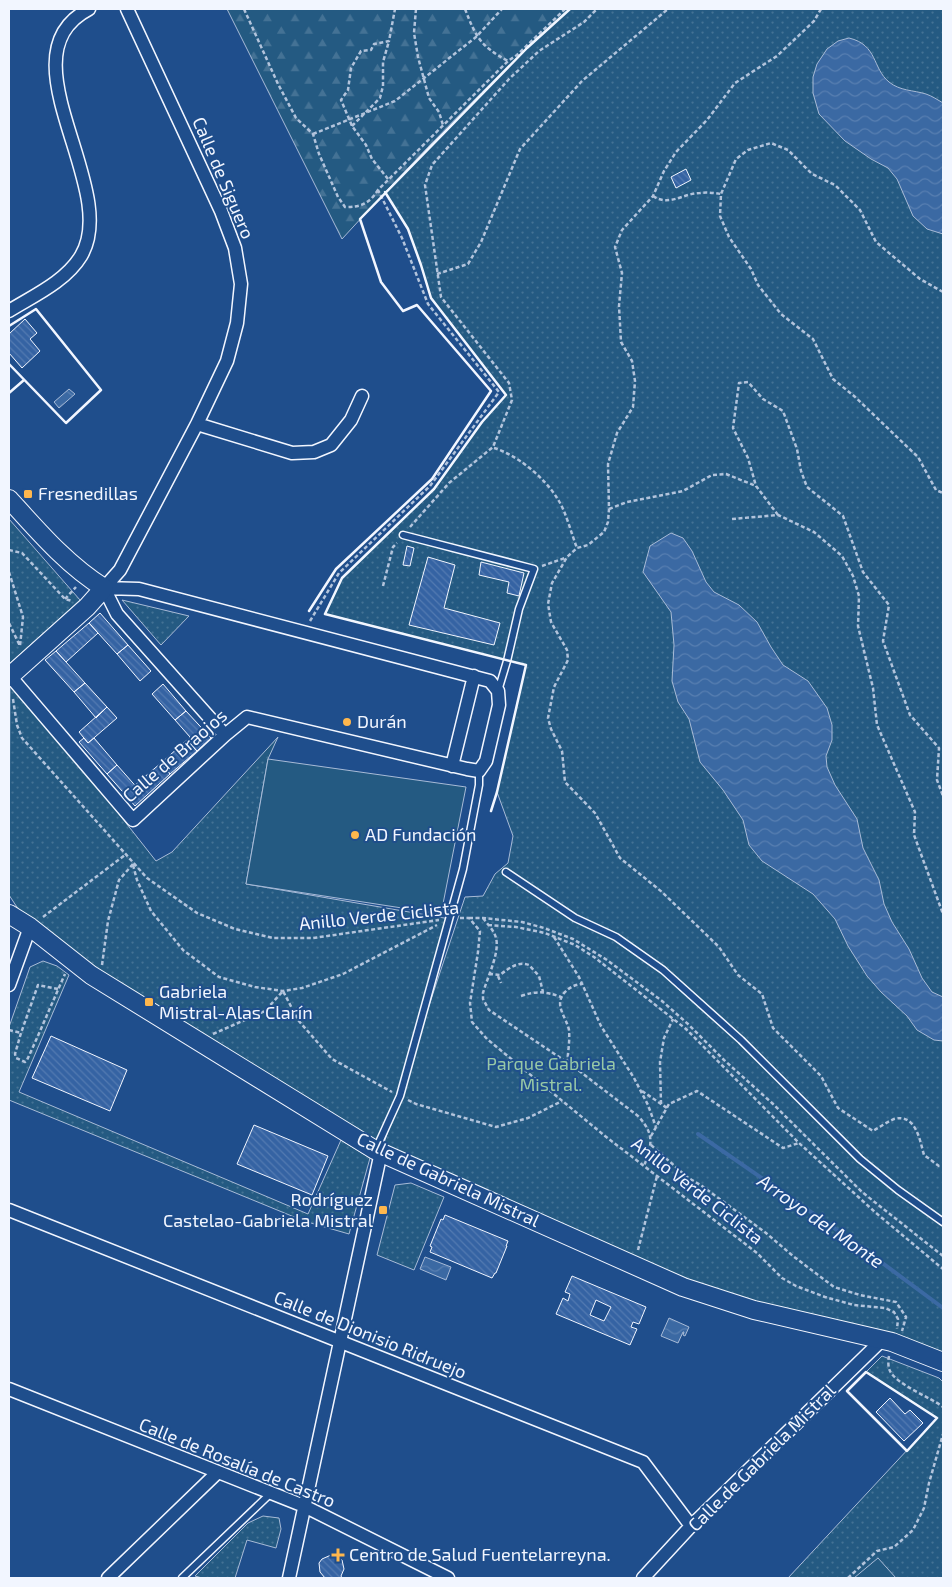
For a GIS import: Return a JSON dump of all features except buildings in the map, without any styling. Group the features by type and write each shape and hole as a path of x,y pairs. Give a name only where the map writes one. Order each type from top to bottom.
{"street":[{"path":"9,311 65,275 81,255 89,230 88,200 56,79 55,54 64,32 80,13 89,9"},
{"name":"Calle de Siguero","path":"104,588 120,570 197,424 227,361 237,323 240,284 235,248 221,211 127,9"},
{"path":"197,424 292,453 314,452 331,445 351,420 362,396"},
{"path":"9,499 85,577 104,588 139,589 490,681 498,691 499,705 486,761 479,771"},
{"path":"9,676 87,607 104,588"},
{"path":"104,588 117,614 225,735"},
{"name":"Calle de Braojos","path":"9,676 133,820 248,716 479,771"},
{"path":"452,766 474,676"},
{"name":"Calle de Gabriela Mistral","path":"9,903 27,925"},
{"name":"Calle de Gabriela Mistral","path":"9,914 27,925 100,980 378,1151 682,1286 754,1310 891,1341 943,1362"},
{"path":"9,985 27,925"},
{"path":"290,1578 378,1151"},
{"name":"Calle de Dionisio Ridruejo","path":"9,1210 643,1462 692,1526"},
{"name":"Calle de Gabriela Mistral","path":"643,1578 692,1526 891,1341"},
{"name":"Calle de Rosalía de Castro","path":"9,1389 304,1506 448,1578"},
{"path":"108,1578 218,1472"}],"lane":[{"path":"403,535 534,569 519,609 498,691"},
{"path":"378,1151 400,1096 450,919 463,869 479,785 479,771"},
{"path":"506,872 575,918 616,937 663,970 741,1040 860,1159 898,1190 943,1222"},
{"path":"182,1578 271,1492"}],"path":[{"path":"244,9 278,84 296,118 313,134 319,154 338,197 345,207 358,208 373,197 388,179 508,61 517,55 565,9"},
{"path":"352,126 380,98 383,86 383,62 395,9"},
{"path":"416,9 414,33 418,57 429,98 439,112 443,125"},
{"path":"465,9 476,37 492,52 508,61"},
{"path":"313,134 395,102 476,37 502,9"},
{"path":"382,586 393,547 449,483 493,447 512,400 509,383 441,298 436,274 425,185 432,165 509,79 539,51 584,22 597,9"},
{"path":"436,274 468,264 481,242 520,149 582,81 668,9"},
{"path":"821,9 814,21 777,56 735,83 707,120 676,152 664,171 653,196 622,230 615,247 622,273 619,306 620,342 632,361 635,381 633,407 617,433 608,464 609,509 608,522 604,532 598,539 588,545 577,548 567,557 552,583 548,604 551,622 567,650 568,660 554,687 548,718 551,729 562,751 565,782 595,813 620,858 662,892 719,947 738,975 762,994 773,1028 822,1076 838,1108 872,1131 896,1119 909,1121 918,1130 924,1155 939,1166 943,1166"},
{"path":"388,41 374,44 371,50 361,51 350,68 348,90 341,100 352,126 366,146 372,159 388,179"},
{"path":"943,292 920,279 876,242 860,210 835,185 812,174 788,150 771,143 748,150 736,159 721,194 720,216 730,237 751,269 758,285 781,314 813,339 832,379 854,396 918,457 936,490 943,493"},
{"path":"310,622 339,573 430,486 499,392 428,304 402,238 378,190"},
{"path":"653,196 659,200 669,200 699,192 721,194"},
{"path":"943,796 937,780 939,748 910,715 884,641 889,606 863,572 843,516 807,487 797,449 783,411 763,399 748,382 739,383 733,428 748,458 756,486 778,515 814,532 842,556 853,576 860,596 858,626 873,688 877,725 915,812 914,835 943,914"},
{"path":"493,447 521,461 558,498 577,548"},
{"path":"609,509 627,502 683,491 712,475 726,474 756,486"},
{"path":"732,519 778,515"},
{"path":"9,550 22,553 65,599 87,607"},
{"path":"534,569 567,557"},
{"path":"9,572 23,616 20,646 9,623"},
{"name":"Anillo Verde Ciclista","path":"10,694 22,738 133,864 147,878 197,913 234,929 274,938 313,938 469,918 480,931 470,1003 472,1022 487,1038 644,1166 757,1253 782,1278 825,1298 854,1305 885,1308 894,1312 898,1319 898,1326 891,1341 888,1363 890,1371 896,1379 943,1407"},
{"path":"27,925 125,855"},
{"path":"133,864 137,880 150,911 183,950 219,977 255,987 283,991 302,988 343,974 450,919"},
{"path":"100,980 108,920 119,880 133,864"},
{"path":"469,918 522,922 544,928 573,939 607,960 662,1001 772,1103 862,1192 943,1256"},
{"path":"483,918 494,934 497,944 483,993 489,1010 567,1063 638,1116 646,1125 651,1136 651,1145 644,1166"},
{"path":"488,924 516,926 553,936 594,957 686,1029 799,1143 876,1214 943,1269"},
{"path":"553,936 582,984 601,1026 641,1090 656,1127"},
{"path":"489,974 498,976 519,964 530,965 539,976 543,992"},
{"path":"498,976 501,983"},
{"path":"567,1063 569,1031 559,1003 561,997 572,986 582,984"},
{"path":"38,985 58,990 25,1062 16,1058 15,1054 21,1033 38,985"},
{"path":"198,1041 265,1011 283,991"},
{"path":"521,996 534,991 561,997"},
{"path":"660,1104 660,1062 664,1038 673,1019"},
{"path":"9,1030 21,1033"},
{"path":"641,1090 667,1108"},
{"path":"651,1136 669,1104 697,1091 783,1148 799,1143"},
{"path":"651,1145 687,1176 766,1233 792,1256 834,1287 860,1295 896,1302 906,1317 904,1328 891,1341"},
{"path":"638,1250 657,1176"},
{"path":"848,1578 877,1551 894,1547 913,1530 924,1508 943,1434"}],"green space":[{"path":"227,9 570,9 453,121 342,239"},
{"name":"Parque Gabriela Mistral.","path":"570,9 943,9 943,1358 754,1310 381,1152 397,1104 375,1150 30,927 9,895 10,676 156,861 172,852 278,737 268,759 246,884 450,919 407,1072 465,897 483,896 495,874 508,863 513,836 497,792 526,665 325,614 342,578 434,489 482,422 506,395 431,298 408,229 385,192 527,48"},
{"path":"9,519 80,600 9,664"},
{"path":"122,600 189,616 161,645"},
{"name":"AD Fundación","path":"268,759 466,787 441,914 246,884"},
{"path":"43,961 57,966 69,975 19,1092 308,1214 341,1140 370,1158 349,1234 304,1221 9,1100 9,1027 30,967"},
{"path":"411,1183 444,1197 414,1270 377,1255 395,1185"},
{"path":"882,1356 939,1378 943,1382 943,1578 788,1578 937,1418 866,1372"},
{"path":"263,1516 279,1518 281,1529 276,1548 247,1540 235,1578 202,1578 195,1576 248,1523"},
{"path":"878,1558 896,1578 854,1578"}],"water":[{"path":"849,38 858,41 870,51 884,76 893,85 926,94 943,103 943,234 927,229 913,216 897,179 888,168 845,141 819,114 813,93 813,77 817,64 827,49 838,41"},
{"path":"69,389 75,394 59,408 54,402"},
{"path":"671,533 683,538 692,551 706,582 714,592 739,605 757,622 783,665 808,681 827,708 832,725 832,740 826,756 827,767 835,785 857,819 863,848 879,880 884,904 892,922 909,949 922,978 932,992 943,997 943,1041 934,1040 917,1030 907,1016 881,992 867,976 848,946 835,919 813,894 762,861 749,845 743,820 723,790 700,762 689,719 678,702 672,681 674,645 671,612 643,572 650,546"},
{"path":"425,1257 451,1267 446,1280 420,1269"},
{"path":"669,1318 689,1327 685,1336 683,1332 678,1343 661,1336"}],"waterway":[{"name":"Arroyo del Monte","path":"698,1134 850,1239 943,1308"}],"wall":[{"path":"309,611 336,569 432,479 491,391 417,305 403,311 381,282 360,219 527,48 570,9"},
{"path":"385,192 408,229 431,298 506,395 482,422 434,489 342,578 325,614 526,665 491,811"},
{"path":"9,326 36,309 101,390 66,423 9,364"},
{"path":"9,393 24,380"},
{"path":"866,1372 937,1418 907,1451 847,1391 866,1372"}],"place":[{"name":"Fresnedillas","path":"28,494"},
{"name":"Durán","path":"347,722"},
{"name":"AD Fundación","path":"355,835"},
{"name":"Gabriela Mistral-Alas Clarín","path":"149,1002"},
{"name":"Rodríguez Castelao-Gabriela Mistral","path":"383,1210"},
{"name":"Centro de Salud Fuentelarreyna.","path":"338,1555"}]}
